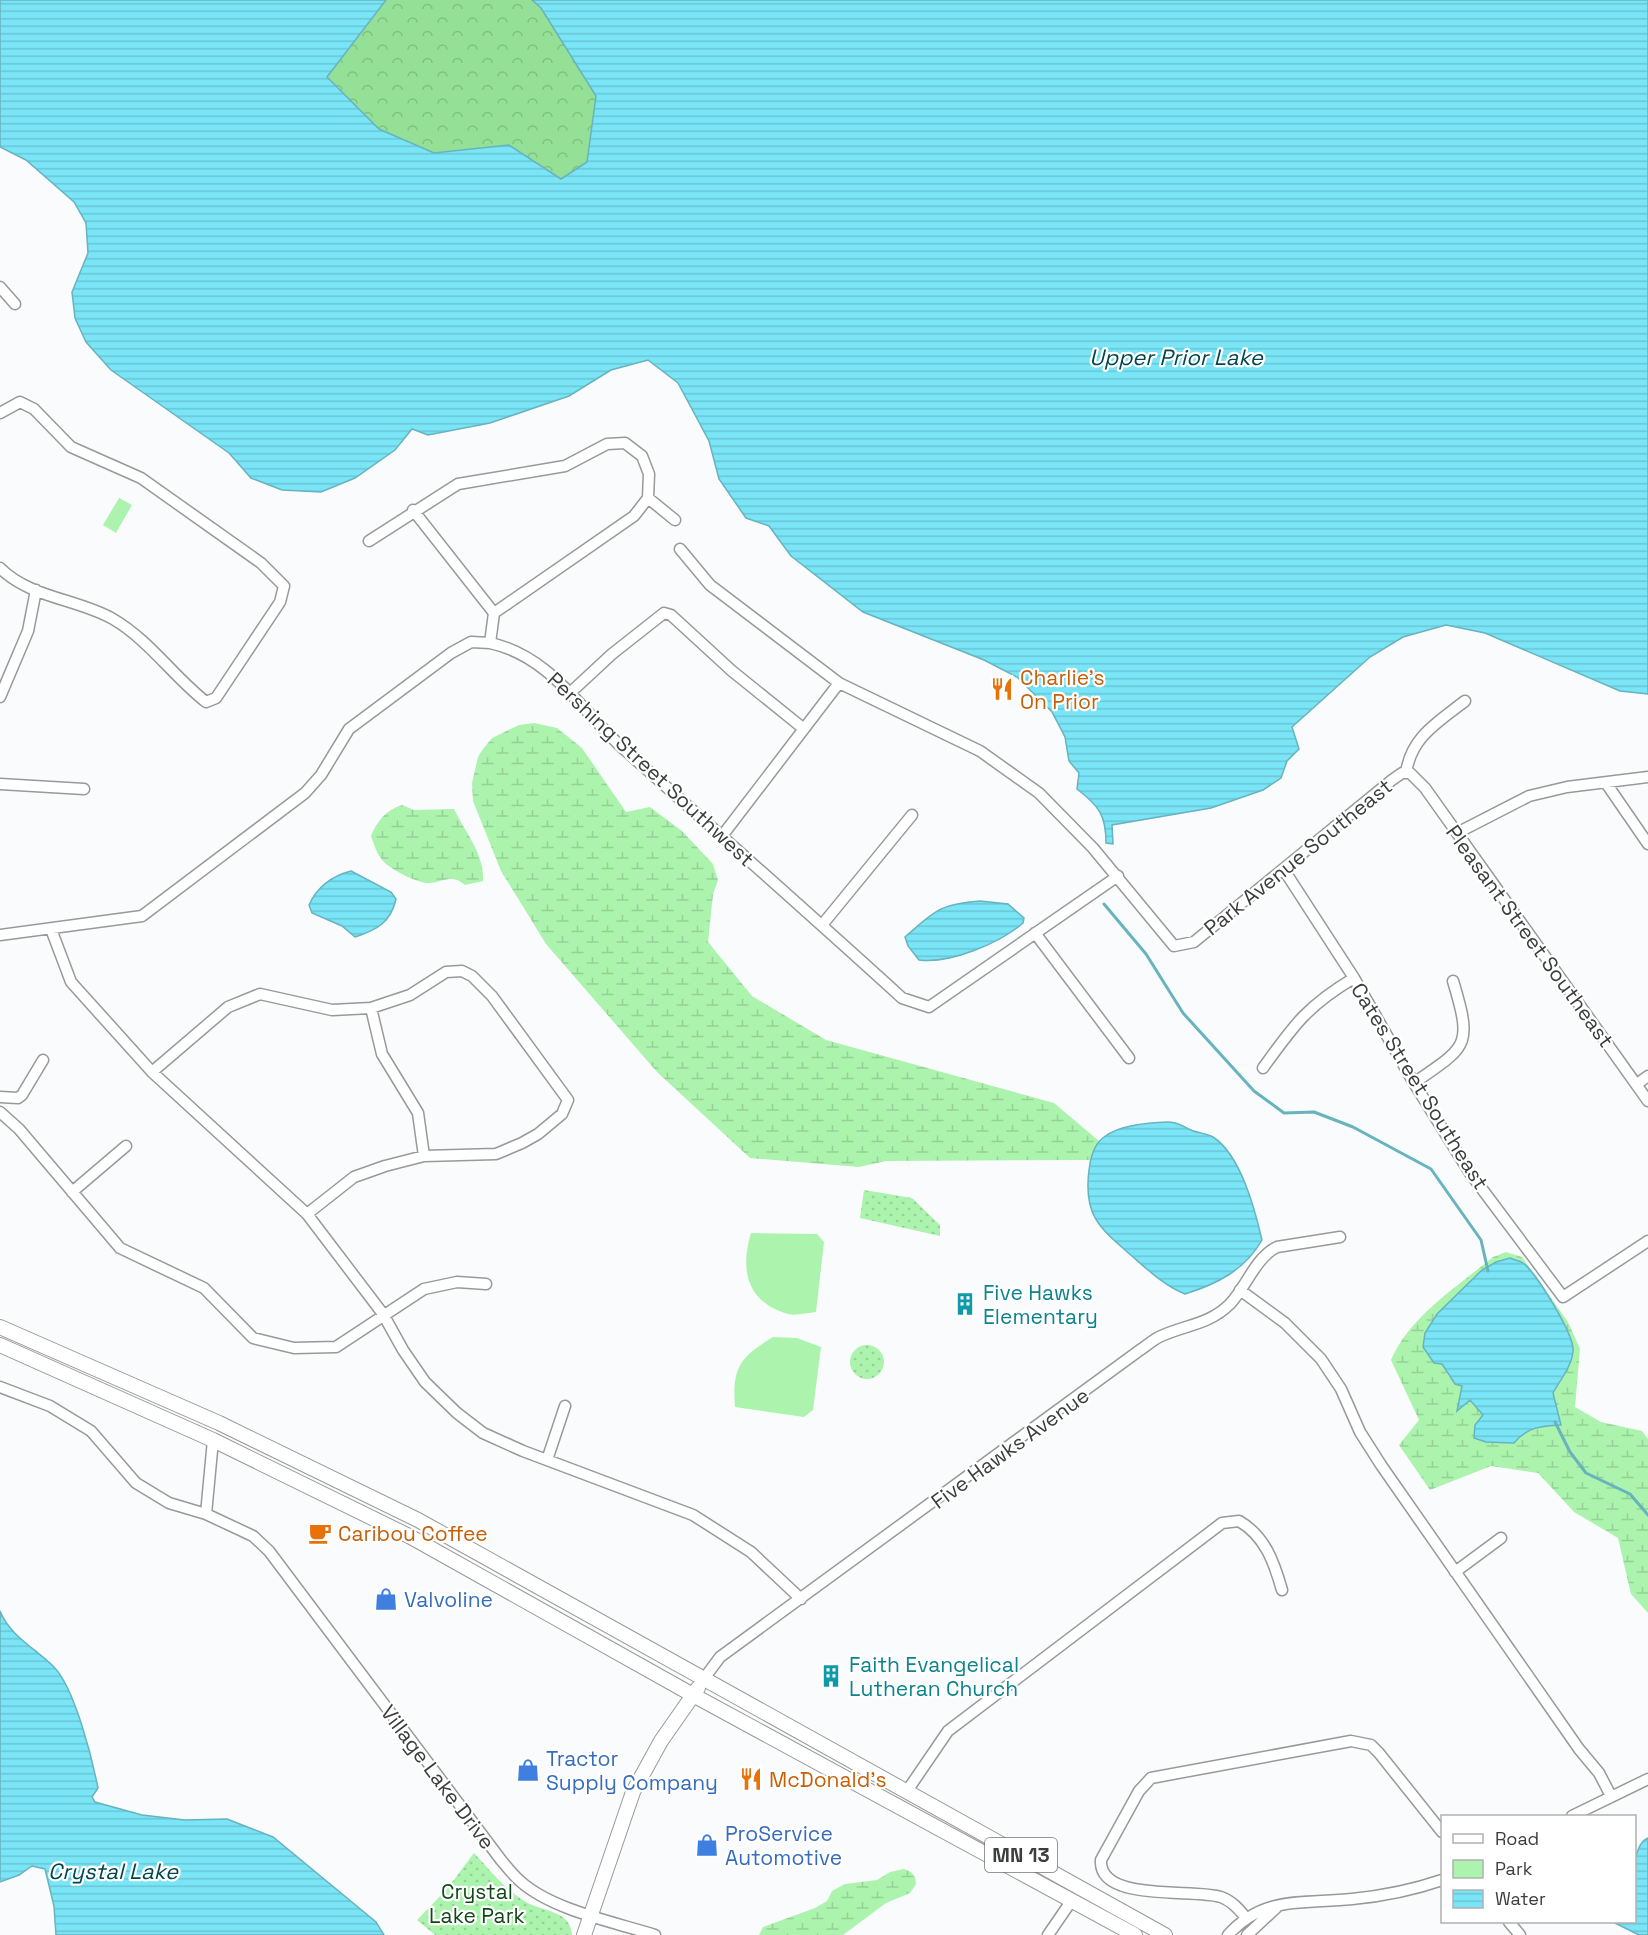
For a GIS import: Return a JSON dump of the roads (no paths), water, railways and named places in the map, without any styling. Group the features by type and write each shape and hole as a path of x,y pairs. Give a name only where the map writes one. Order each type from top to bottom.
{"main road":[{"name":"MN 13","path":"0,1327 219,1423 418,1520 1166,1935"},
{"name":"MN 13","path":"0,1345 213,1440 409,1536 693,1695 1135,1935"},
{"name":"Five Hawks Avenue","path":"584,1935 633,1792 661,1741 703,1680"}],"street":[{"path":"0,287 15,304"},
{"path":"0,413 20,402 34,409 71,447 141,478 261,563 284,586 280,602 216,698 206,702 150,649 113,619 36,590 8,576 0,568"},
{"path":"369,541 414,510 458,484 565,466 607,444 625,443 642,456 649,474 648,498 634,516 494,613"},
{"path":"648,498 675,520"},
{"path":"0,934 142,916 304,793 321,775 348,729 451,653 471,642 490,642 494,613 414,510"},
{"path":"680,549 710,585 839,683 980,751 1039,793 1118,876 1035,933 1129,1058"},
{"path":"0,697 28,631 36,590"},
{"path":"571,692 612,654 664,613 670,615 732,671 804,729"},
{"name":"Pershing Street Southwest","path":"490,642 511,647 525,655 571,692 622,747 902,998 929,1007 1035,933"},
{"path":"722,836 839,683"},
{"name":"Park Avenue Southeast","path":"1118,876 1174,946 1194,942 1392,780 1408,773 1408,757 1419,739 1465,702"},
{"name":"Pleasant Street Southeast","path":"1408,773 1425,788 1648,1101"},
{"path":"1457,833 1529,796 1567,787 1648,777"},
{"path":"1606,783 1648,844"},
{"path":"0,784 84,789"},
{"path":"822,926 912,815"},
{"name":"Cates Street Southeast","path":"1284,870 1354,978 1414,1083 1470,1173 1563,1297 1648,1241"},
{"path":"51,929 71,981 152,1072 308,1214 383,1314 403,1350 425,1382 457,1413 483,1433 547,1460 693,1515 751,1551 801,1599"},
{"path":"152,1072 228,1007 260,994 332,1010 371,1008 410,995 446,972 462,971 472,976 492,996 557,1082 568,1100 562,1114 538,1134 496,1154 424,1156 354,1177 308,1214"},
{"path":"1263,1068 1300,1017 1324,996 1354,978"},
{"path":"1414,1083 1456,1054 1464,1034 1464,1016 1453,981"},
{"path":"371,1008 382,1054 418,1113 424,1156"},
{"path":"0,1097 13,1098 22,1095 43,1060"},
{"path":"1637,1084 1648,1076"},
{"path":"0,1112 19,1129 120,1248 204,1288 254,1338 294,1348 336,1347 424,1289 457,1282 486,1284"},
{"path":"72,1192 126,1146"},
{"name":"Five Hawks Avenue","path":"703,1680 720,1657 1159,1337 1207,1321 1230,1303 1268,1251 1277,1247 1340,1237"},
{"path":"1240,1290 1285,1323 1331,1372 1360,1432 1579,1749 1599,1773 1611,1796"},
{"name":"Village Lake Drive","path":"0,1387 50,1406 91,1431 136,1483 169,1503 206,1514 253,1536 269,1551 311,1605 424,1760 521,1882 548,1898 592,1916 655,1935"},
{"path":"547,1460 565,1406"},
{"path":"206,1514 213,1440"},
{"path":"907,1791 948,1731 1222,1523 1239,1521 1253,1529 1273,1560 1282,1590"},
{"path":"1455,1572 1501,1538"},
{"path":"1246,1918 1234,1905 1222,1898 1206,1894 1143,1891 1125,1886 1104,1875 1100,1869 1101,1860 1138,1791 1151,1778 1361,1741 1379,1753 1441,1830"},
{"path":"1574,1815 1648,1779"},
{"path":"1228,1935 1246,1918 1264,1908 1276,1908 1298,1900 1349,1899 1399,1893 1441,1881"},
{"path":"1048,1935 1072,1900"},
{"path":"1247,1935 1276,1908"},
{"path":"1510,1923 1520,1935"}],"water":[{"name":"Upper Prior Lake","path":"0,0 386,0 327,77 379,129 434,153 509,145 561,179 587,162 596,96 541,8 532,0 1648,0 1648,694 1620,691 1485,633 1446,625 1403,637 1370,657 1292,727 1299,749 1287,761 1281,778 1263,790 1211,808 1112,825 1113,844 1106,843 1103,818 1096,806 1077,789 1079,773 1069,761 1065,737 1052,712 1017,677 984,660 863,612 791,556 769,526 746,518 719,479 709,441 678,383 648,360 611,370 569,396 490,423 428,435 412,429 395,450 355,478 321,492 282,490 251,478 229,453 111,370 86,342 75,318 72,292 88,253 86,223 74,202 26,160 0,147"},
{"path":"351,871 391,892 396,899 391,914 382,924 355,937 342,926 312,913 309,905 326,883"},
{"path":"980,901 1008,904 1024,918 1023,923 988,945 945,959 919,960 908,946 905,937 938,910 955,904"},
{"path":"1170,1122 1213,1137 1223,1145 1245,1184 1262,1240 1239,1268 1208,1286 1185,1294 1158,1278 1103,1230 1092,1211 1089,1199 1090,1161 1101,1140 1119,1129"},
{"path":"1510,1258 1523,1263 1537,1278 1568,1332 1573,1351 1568,1367 1553,1393 1561,1425 1535,1428 1514,1443 1486,1442 1474,1438 1475,1425 1483,1415 1470,1400 1457,1411 1462,1386 1455,1384 1442,1364 1434,1363 1423,1347 1425,1333 1437,1314 1482,1270 1496,1262"},
{"name":"Crystal Lake","path":"0,1611 10,1628 54,1667 69,1691 82,1724 95,1775 98,1788 92,1797 95,1802 142,1815 185,1820 227,1819 273,1837 376,1922 384,1935 56,1935 54,1906 45,1869 32,1866 19,1875 0,1882"},
{"path":"1648,1838 1648,1935 1639,1935 1615,1923 1636,1923 1636,1858 1642,1843"}],"waterway":[{"path":"1104,904 1146,954 1183,1013 1254,1091 1284,1113 1314,1112 1353,1127 1431,1169 1481,1240 1488,1271"},
{"path":"1555,1422 1570,1452 1586,1473 1630,1494 1648,1515"}],"place":[{"name":"Charlie's On Prior","path":"1002,689"},
{"name":"Five Hawks Elementary","path":"965,1304"},
{"name":"Caribou Coffee","path":"320,1533"},
{"name":"Valvoline","path":"386,1599"},
{"name":"Faith Evangelical Lutheran Church","path":"831,1676"},
{"name":"Tractor Supply Company","path":"528,1770"},
{"name":"McDonald's","path":"751,1779"},
{"name":"ProService Automotive","path":"707,1845"}],"park label":[{"name":"Crystal Lake Park","path":"477,1903"}]}
